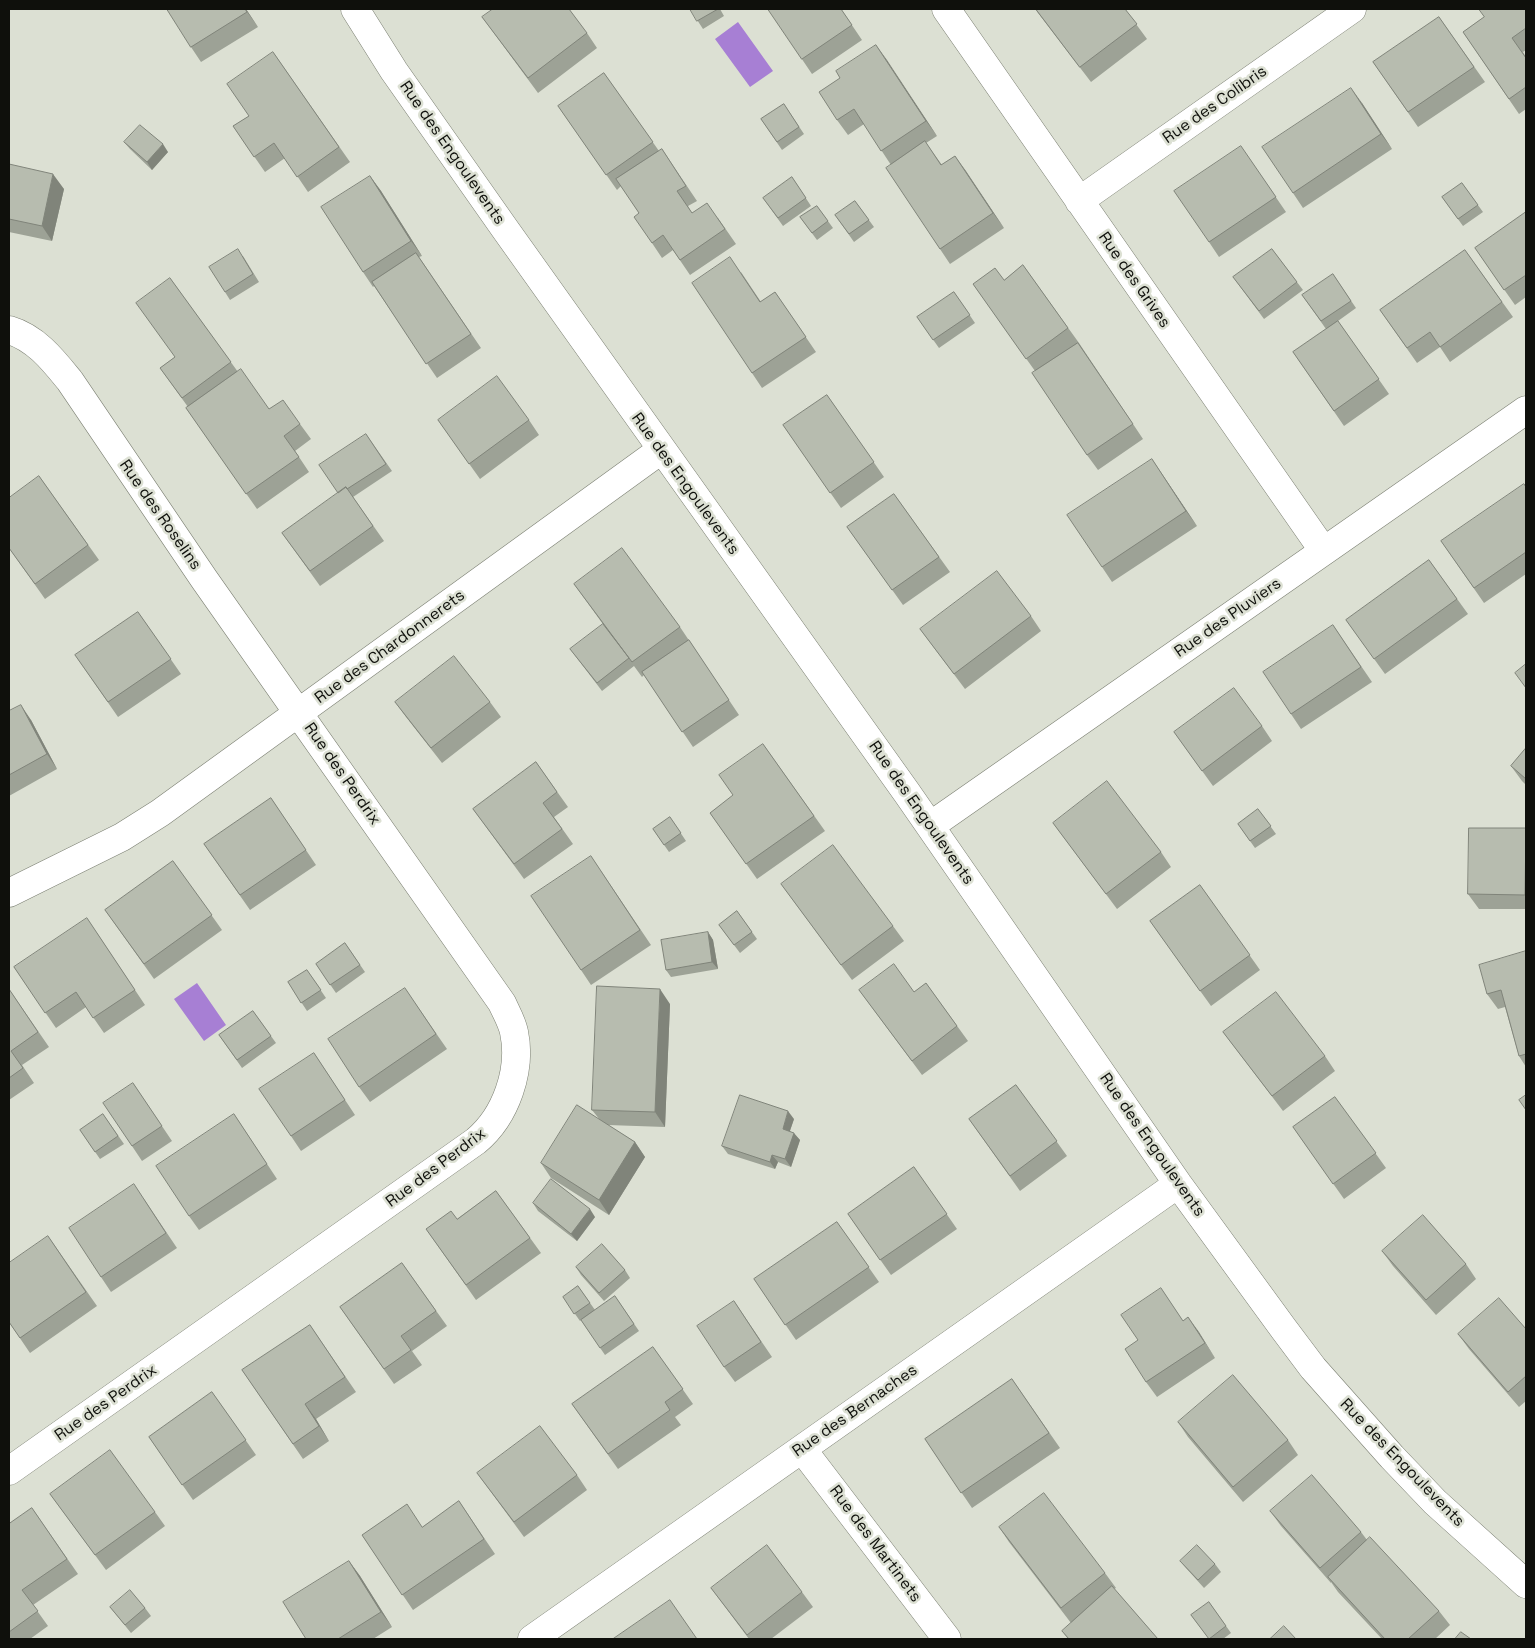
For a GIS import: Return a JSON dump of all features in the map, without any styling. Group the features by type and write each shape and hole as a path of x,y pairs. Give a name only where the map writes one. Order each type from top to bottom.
{"street":[{"name":"Rue des Engoulevents","path":"355,9 394,71 661,450 930,826 1178,1184 1283,1328 1345,1405 1435,1502 1526,1584"},
{"name":"Rue des Grives","path":"946,9 1324,550"},
{"name":"Rue des Colibris","path":"1079,201 1352,9"},
{"name":"Rue des Roselins","path":"9,330 17,332 48,353 70,381 174,536 299,713"},
{"name":"Rue des Pluviers","path":"930,826 1526,410"},
{"name":"Rue des Chardonnerets","path":"9,893 122,837 299,713 661,450"},
{"name":"Rue des Perdrix","path":"9,1471 462,1153 488,1132 506,1103 515,1064 514,1032 502,1003 299,713"},
{"name":"Rue des Bernaches","path":"532,1639 1178,1184"},
{"name":"Rue des Martinets","path":"802,1449 947,1639"}],"shaded area":[{"path":"738,22 773,71 750,87 715,39"},
{"path":"197,983 226,1025 204,1041 174,999"}],"building":[{"path":"167,9 245,9 247,12 191,47"},
{"path":"493,9 569,9 587,33 528,78 482,17"},
{"path":"690,9 718,9 697,21"},
{"path":"768,9 841,9 852,25 802,59"},
{"path":"1036,9 1125,9 1137,24 1080,67"},
{"path":"1479,9 1526,9 1526,28 1512,38 1526,58 1526,87 1509,99 1463,32 1484,17"},
{"path":"1439,17 1474,67 1408,112 1373,62"},
{"path":"876,45 926,121 881,151 854,109 837,120 819,92 840,78 836,71"},
{"path":"273,52 339,147 297,177 274,143 254,157 233,126 249,116 227,84"},
{"path":"604,73 653,142 606,175 558,106"},
{"path":"1351,88 1381,134 1293,193 1262,147"},
{"path":"784,104 799,127 777,142 761,119"},
{"path":"140,125 163,144 147,162 124,142"},
{"path":"925,141 941,165 955,156 993,213 940,249 886,168"},
{"path":"1241,146 1276,197 1209,242 1174,191"},
{"path":"662,149 686,186 677,191 692,213 707,203 725,229 680,260 663,235 652,243 634,217 639,213 616,179"},
{"path":"9,164 53,174 42,226 9,219"},
{"path":"370,176 411,241 363,272 321,207"},
{"path":"792,177 806,198 778,218 763,198"},
{"path":"1462,183 1478,205 1458,219 1442,197"},
{"path":"855,201 869,220 849,234 835,215"},
{"path":"817,206 828,221 812,233 800,217"},
{"path":"1526,212 1526,275 1504,290 1475,248"},
{"path":"238,249 253,274 225,292 209,267"},
{"path":"1272,249 1297,282 1259,311 1233,277"},
{"path":"1465,250 1502,302 1440,347 1430,332 1407,348 1380,310"},
{"path":"416,253 471,334 426,364 372,282"},
{"path":"730,257 760,302 775,292 806,337 752,373 692,283"},
{"path":"1023,265 1068,328 1026,359 973,284 995,268 1004,280"},
{"path":"1333,274 1351,301 1321,321 1302,295"},
{"path":"170,278 231,362 182,398 160,368 175,357 136,303"},
{"path":"954,292 970,315 933,340 917,317"},
{"path":"1338,321 1379,379 1334,411 1293,352"},
{"path":"1078,343 1133,424 1087,455 1032,373"},
{"path":"241,369 269,409 283,400 300,424 284,436 299,457 246,494 186,408"},
{"path":"497,376 529,420 469,464 438,420"},
{"path":"827,395 874,462 830,493 783,425"},
{"path":"366,434 386,464 338,493 319,465"},
{"path":"1152,459 1186,511 1102,567 1067,515"},
{"path":"39,476 88,545 35,584 9,548 9,498"},
{"path":"1524,484 1526,487 1526,552 1474,588 1441,541"},
{"path":"346,487 373,526 310,571 282,533"},
{"path":"894,494 939,557 892,590 847,527"},
{"path":"622,548 680,627 632,662 574,584"},
{"path":"1429,560 1457,599 1374,659 1346,620"},
{"path":"997,571 1031,616 954,674 920,629"},
{"path":"138,612 171,659 108,702 75,655"},
{"path":"603,624 629,658 597,683 570,649"},
{"path":"1333,625 1361,667 1291,714 1263,672"},
{"path":"689,640 729,700 682,732 642,672"},
{"path":"454,656 490,702 431,748 395,702"},
{"path":"1526,664 1526,688 1515,673"},
{"path":"1234,688 1262,726 1202,771 1174,732"},
{"path":"21,705 47,754 9,775 9,711"},
{"path":"763,744 814,816 746,864 710,813 733,795 719,775"},
{"path":"1526,748 1526,779 1511,766"},
{"path":"536,762 557,792 543,803 562,829 514,864 473,809"},
{"path":"1107,781 1161,852 1106,894 1053,823"},
{"path":"271,798 306,850 240,895 204,844"},
{"path":"1258,809 1271,826 1250,841 1238,824"},
{"path":"670,817 681,833 664,845 653,829"},
{"path":"1469,828 1526,828 1525,895 1468,894"},
{"path":"833,845 893,926 841,965 781,884"},
{"path":"591,856 640,930 581,970 531,896"},
{"path":"173,861 212,915 144,964 105,910"},
{"path":"1200,885 1250,955 1200,991 1150,921"},
{"path":"737,911 752,932 734,945 719,925"},
{"path":"87,918 135,990 93,1018 76,992 45,1013 14,967"},
{"path":"708,932 712,962 666,970 661,940"},
{"path":"345,943 360,965 330,985 316,964"},
{"path":"1526,951 1526,1054 1519,1056 1501,990 1487,994 1479,965"},
{"path":"894,964 914,992 926,983 957,1026 912,1061 859,990"},
{"path":"307,970 321,990 301,1003 288,982"},
{"path":"597,986 660,989 655,1112 592,1110"},
{"path":"405,988 436,1034 359,1087 328,1039"},
{"path":"9,989 38,1032 11,1051 23,1068 9,1078"},
{"path":"1276,992 1325,1056 1272,1096 1223,1032"},
{"path":"253,1011 271,1036 237,1060 219,1035"},
{"path":"314,1053 345,1100 291,1136 259,1089"},
{"path":"133,1083 162,1126 132,1146 103,1103"},
{"path":"1016,1085 1057,1141 1010,1176 969,1119"},
{"path":"740,1095 788,1111 783,1129 794,1133 785,1159 772,1155 770,1162 722,1146"},
{"path":"1526,1095 1526,1110 1519,1100"},
{"path":"1335,1097 1376,1153 1333,1184 1293,1127"},
{"path":"577,1105 635,1142 599,1200 541,1163"},
{"path":"103,1114 118,1136 95,1152 80,1130"},
{"path":"234,1114 267,1164 189,1216 156,1166"},
{"path":"914,1167 947,1214 880,1260 848,1214"},
{"path":"551,1179 590,1209 571,1234 533,1203"},
{"path":"134,1184 166,1233 101,1277 69,1228"},
{"path":"496,1191 530,1238 466,1285 426,1229 451,1211 457,1219"},
{"path":"1423,1215 1466,1264 1426,1300 1382,1251"},
{"path":"837,1222 869,1267 785,1325 754,1279"},
{"path":"48,1236 86,1292 20,1338 9,1322 9,1263"},
{"path":"602,1244 625,1270 599,1293 576,1267"},
{"path":"402,1263 436,1311 401,1336 411,1350 384,1369 340,1307"},
{"path":"578,1286 590,1303 574,1314 563,1297"},
{"path":"1161,1288 1183,1321 1188,1317 1205,1343 1146,1382 1125,1349 1138,1340 1121,1315"},
{"path":"615,1296 634,1324 600,1348 581,1320"},
{"path":"1499,1298 1526,1329 1526,1376 1508,1392 1458,1334"},
{"path":"734,1301 761,1342 724,1367 697,1326"},
{"path":"310,1325 345,1377 305,1404 319,1426 293,1444 242,1370"},
{"path":"653,1347 683,1389 665,1402 670,1410 608,1454 572,1404"},
{"path":"1233,1375 1288,1440 1233,1487 1178,1422"},
{"path":"1012,1379 1049,1433 961,1493 925,1439"},
{"path":"212,1392 246,1440 182,1485 149,1437"},
{"path":"540,1426 577,1475 514,1522 477,1473"},
{"path":"110,1450 155,1512 95,1555 50,1494"},
{"path":"1312,1475 1361,1532 1320,1568 1270,1511"},
{"path":"1044,1493 1105,1573 1061,1608 999,1527"},
{"path":"459,1501 484,1539 402,1595 362,1535 407,1504 422,1527"},
{"path":"32,1508 67,1559 22,1590 38,1611 9,1632 9,1524"},
{"path":"1370,1537 1439,1611 1408,1639 1385,1639 1328,1577"},
{"path":"767,1545 802,1592 747,1635 711,1588"},
{"path":"1197,1545 1215,1564 1198,1580 1180,1561"},
{"path":"349,1561 381,1612 338,1639 306,1639 283,1602"},
{"path":"1112,1586 1158,1639 1069,1639 1062,1631"},
{"path":"130,1590 145,1608 125,1625 110,1607"},
{"path":"670,1600 697,1639 613,1639"},
{"path":"1209,1602 1226,1626 1209,1639 1191,1615"},
{"path":"1284,1626 1296,1639 1270,1639"},
{"path":"1461,1632 1471,1639 1455,1639"}]}
